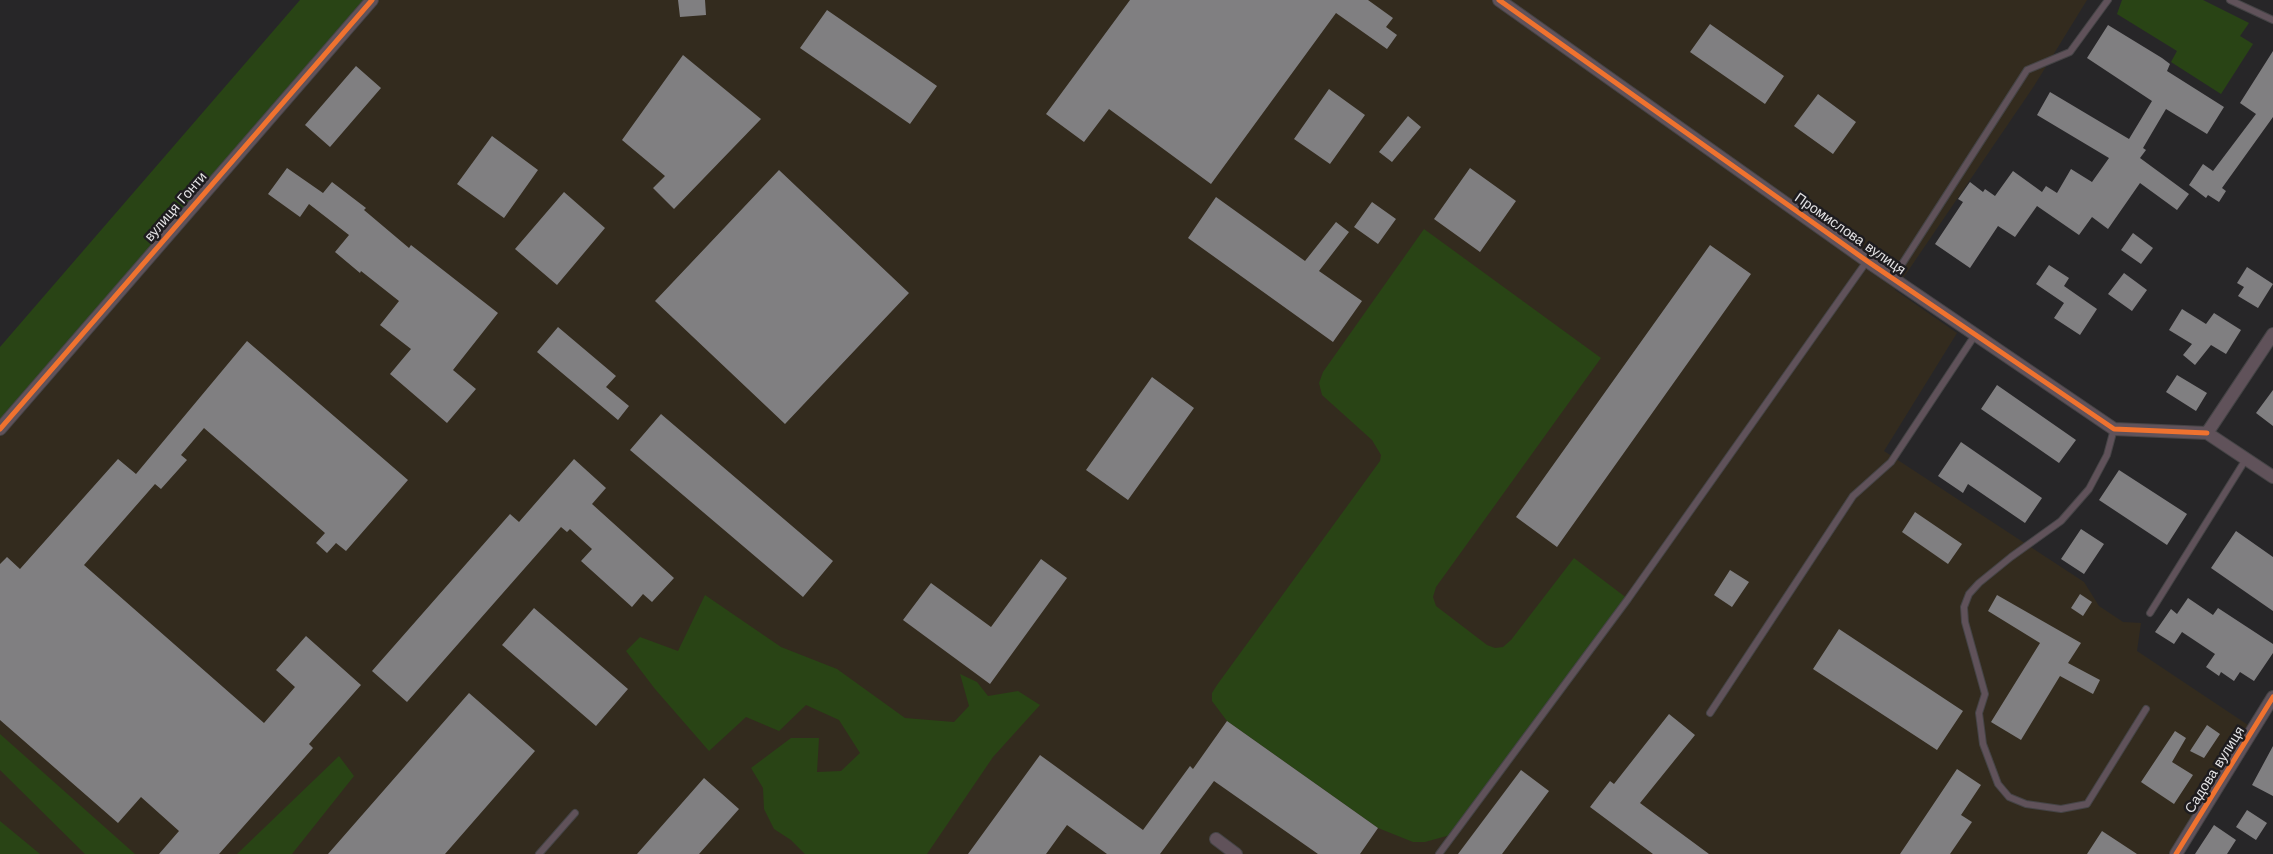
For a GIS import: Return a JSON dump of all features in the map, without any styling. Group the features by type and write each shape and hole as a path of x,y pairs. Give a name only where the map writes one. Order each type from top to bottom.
{"street":[{"name":"вулиця Гонти","path":"0,430 372,0"},
{"name":"Промислова вулиця","path":"1500,0 1868,261 2114,429"},
{"path":"2207,433 2273,334"},
{"path":"2114,429 2207,433 2273,477"},
{"name":"Садова вулиця","path":"2176,854 2273,697"},
{"path":"1216,839 1236,854"}],"lane":[{"path":"1893,278 2027,70 2070,52 2108,0"},
{"path":"2230,0 2273,20"},
{"path":"1439,854 1628,599 1868,261"},
{"path":"1710,713 1853,496 1891,462 1975,335"},
{"path":"2114,429 2107,455 2089,489 2061,521 1979,583 1969,594 1964,607 1965,622 1985,694 1979,713 1983,744 1998,784 2009,797 2026,804 2062,809 2087,804 2146,708"},
{"path":"2150,613 2246,459"},
{"path":"539,854 575,813"}],"shaded area":[{"path":"372,0 2087,0 2034,86 1895,290 1957,333 1884,451 2084,582 2099,606 2123,622 2141,623 2137,651 2248,725 2170,854 0,854 0,425"}],"green space":[{"path":"300,0 372,0 0,429 0,347"},
{"path":"2122,0 2203,0 2249,23 2240,36 2253,44 2221,94 2171,62 2177,51 2117,14"},
{"path":"1424,229 1601,358 1436,587 1433,597 1436,606 1487,645 1495,648 1503,647 1511,640 1574,558 1628,599 1454,834 1425,842 1413,842 1378,828 1227,721 1212,701 1212,693 1380,461 1381,455 1372,440 1322,395 1319,383 1323,372"},
{"path":"705,595 781,647 837,669 905,718 954,722 969,706 960,674 977,682 988,696 1018,691 1040,705 993,757 927,854 805,854 791,840 774,829 764,809 763,788 751,768 791,738 819,738 817,772 841,771 860,753 839,720 806,705 779,731 746,717 709,751 655,689 626,651 640,637 678,651"},
{"path":"0,734 135,854 85,854 0,770"},
{"path":"339,756 354,776 292,854 237,854"},
{"path":"0,821 40,854 0,854"}],"building":[{"path":"678,0 705,0 706,15 680,17"},
{"path":"1130,0 1368,0 1393,18 1386,27 1397,35 1387,49 1336,13 1211,184 1109,109 1084,142 1046,114"},
{"path":"827,10 937,86 910,124 800,48"},
{"path":"1710,24 1784,76 1765,104 1690,52"},
{"path":"2108,25 2162,58 2170,64 2167,71 2224,107 2207,134 2166,109 2143,148 2146,150 2140,158 2189,194 2177,210 2140,183 2108,229 2092,217 2079,235 2037,206 2015,237 1998,226 1970,268 1935,244 1963,202 1958,199 1970,182 1983,192 1985,189 1995,196 2013,171 2042,192 2046,186 2057,193 2071,169 2092,182 2109,158 2037,115 2050,92 2129,139 2152,101 2087,58"},
{"path":"2273,51 2273,117 2222,188 2226,191 2219,202 2208,195 2206,198 2189,185 2203,164 2213,171 2256,114 2240,103"},
{"path":"683,55 761,119 674,209 653,188 665,176 622,140"},
{"path":"356,66 381,88 330,147 305,125"},
{"path":"1329,89 1365,115 1330,164 1294,139"},
{"path":"1818,94 1856,122 1833,154 1794,126"},
{"path":"1408,116 1421,127 1392,162 1379,152"},
{"path":"492,136 538,170 504,218 457,184"},
{"path":"287,168 323,193 332,182 366,208 364,210 409,248 411,245 498,313 453,370 476,389 447,423 390,374 411,349 380,325 399,301 335,252 349,235 309,204 300,217 268,194"},
{"path":"1470,168 1516,201 1480,252 1434,219"},
{"path":"779,170 909,293 785,424 655,301"},
{"path":"564,192 605,228 557,285 515,249"},
{"path":"1216,197 1305,261 1336,222 1349,232 1319,271 1362,301 1333,342 1188,238"},
{"path":"1372,202 1396,219 1378,244 1354,227"},
{"path":"2133,233 2153,248 2141,264 2121,250"},
{"path":"1710,245 1751,274 1557,547 1516,517"},
{"path":"2049,265 2069,278 2064,286 2097,309 2080,335 2054,318 2064,303 2036,284"},
{"path":"2247,267 2273,284 2258,308 2238,296 2244,287 2237,283"},
{"path":"2124,273 2147,290 2132,311 2108,294"},
{"path":"2182,309 2206,324 2214,313 2241,330 2226,354 2211,345 2195,365 2183,355 2192,344 2169,330"},
{"path":"558,327 616,376 606,387 629,406 618,420 537,352"},
{"path":"247,341 408,480 346,551 336,543 327,553 316,543 325,533 204,428 181,455 187,460 161,489 155,484 84,565 264,723 295,687 276,670 306,636 361,685 309,744 313,748 219,854 159,854 179,831 141,797 118,823 0,720 0,564 7,557 20,569 118,459 136,474"},
{"path":"2177,375 2207,393 2196,411 2166,392"},
{"path":"1152,377 1194,408 1128,500 1086,470"},
{"path":"1997,385 2076,440 2059,463 1981,409"},
{"path":"2273,390 2273,426 2256,413"},
{"path":"661,414 833,561 803,597 630,450"},
{"path":"1961,442 2042,498 2025,523 1968,484 1963,493 1938,476"},
{"path":"574,459 606,488 592,504 674,578 652,602 643,594 632,607 581,561 592,549 570,529 567,532 561,527 407,702 372,671 510,514 519,522"},
{"path":"2119,470 2187,514 2167,545 2099,500"},
{"path":"1915,512 1962,544 1948,564 1902,532"},
{"path":"2081,529 2104,544 2084,574 2061,559"},
{"path":"2236,531 2273,557 2273,611 2211,568"},
{"path":"1041,559 1067,578 990,684 903,620 931,583 991,627"},
{"path":"1730,570 1749,582 1732,607 1714,595"},
{"path":"2080,594 2092,602 2083,616 2071,608"},
{"path":"1997,595 2081,643 2068,663 2100,680 2093,694 2060,676 2021,740 1991,722 2040,643 1988,611"},
{"path":"2188,598 2213,615 2218,608 2273,644 2273,653 2254,681 2240,672 2234,681 2221,672 2219,676 2206,667 2215,654 2182,632 2174,644 2155,632 2171,609 2177,614"},
{"path":"534,608 628,689 596,726 502,645"},
{"path":"1839,629 1963,711 1937,750 1813,669"},
{"path":"469,693 535,751 445,854 328,854"},
{"path":"1669,714 1695,735 1640,803 1709,854 1653,854 1590,807 1610,781 1614,784"},
{"path":"1227,721 1378,828 1360,854 1318,854 1214,781 1160,854 1107,854 1067,825 1046,854 968,854 1040,755 1143,830 1190,766 1193,769"},
{"path":"2207,725 2220,734 2204,758 2190,751"},
{"path":"2175,731 2186,738 2172,762 2193,775 2174,804 2141,782"},
{"path":"2273,746 2273,796 2252,785"},
{"path":"1957,769 1981,785 1961,815 1972,822 1950,854 1900,854"},
{"path":"1521,770 1549,791 1502,854 1458,854"},
{"path":"704,778 739,809 699,854 637,854"},
{"path":"2247,810 2267,823 2256,840 2236,827"},
{"path":"2214,825 2236,840 2227,854 2195,854"},
{"path":"2102,831 2137,854 2087,854"}],"cycle path":[{"path":"0,429 372,0"},
{"path":"1499,0 1867,261 2114,429 2207,433"},
{"path":"2176,854 2273,697"}]}
